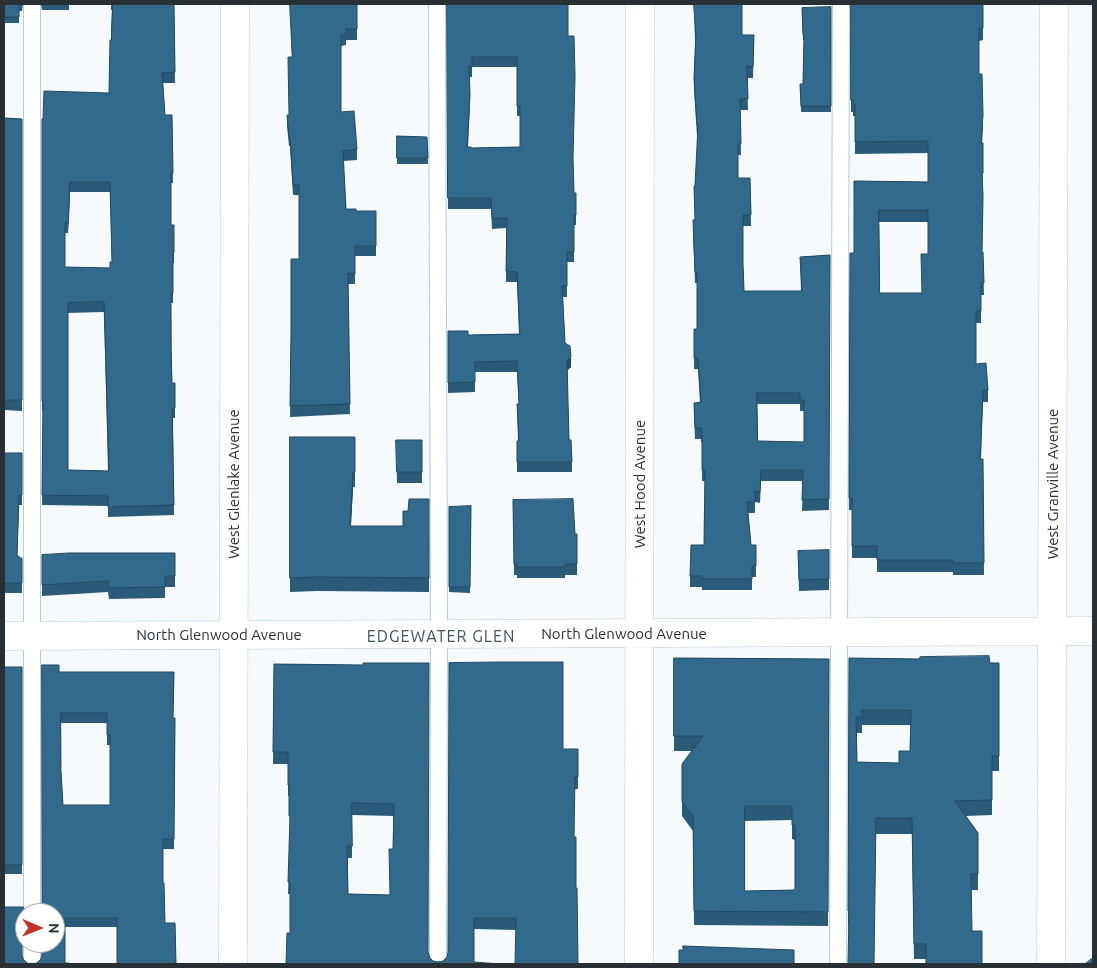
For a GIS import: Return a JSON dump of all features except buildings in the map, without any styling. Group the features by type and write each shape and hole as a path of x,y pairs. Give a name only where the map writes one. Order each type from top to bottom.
{"street":[{"name":"West Glenlake Avenue","path":"234,964 235,4"},
{"name":"West Hood Avenue","path":"639,964 640,4"},
{"name":"West Granville Avenue","path":"1051,964 1054,4"},
{"name":"North Glenwood Avenue","path":"4,636 1093,631"}],"lane":[{"path":"32,4 32,903"},
{"path":"437,4 438,964"},
{"path":"838,964 842,4"}],"district":[{"name":"EDGEWATER GLEN","path":"441,637"}]}
